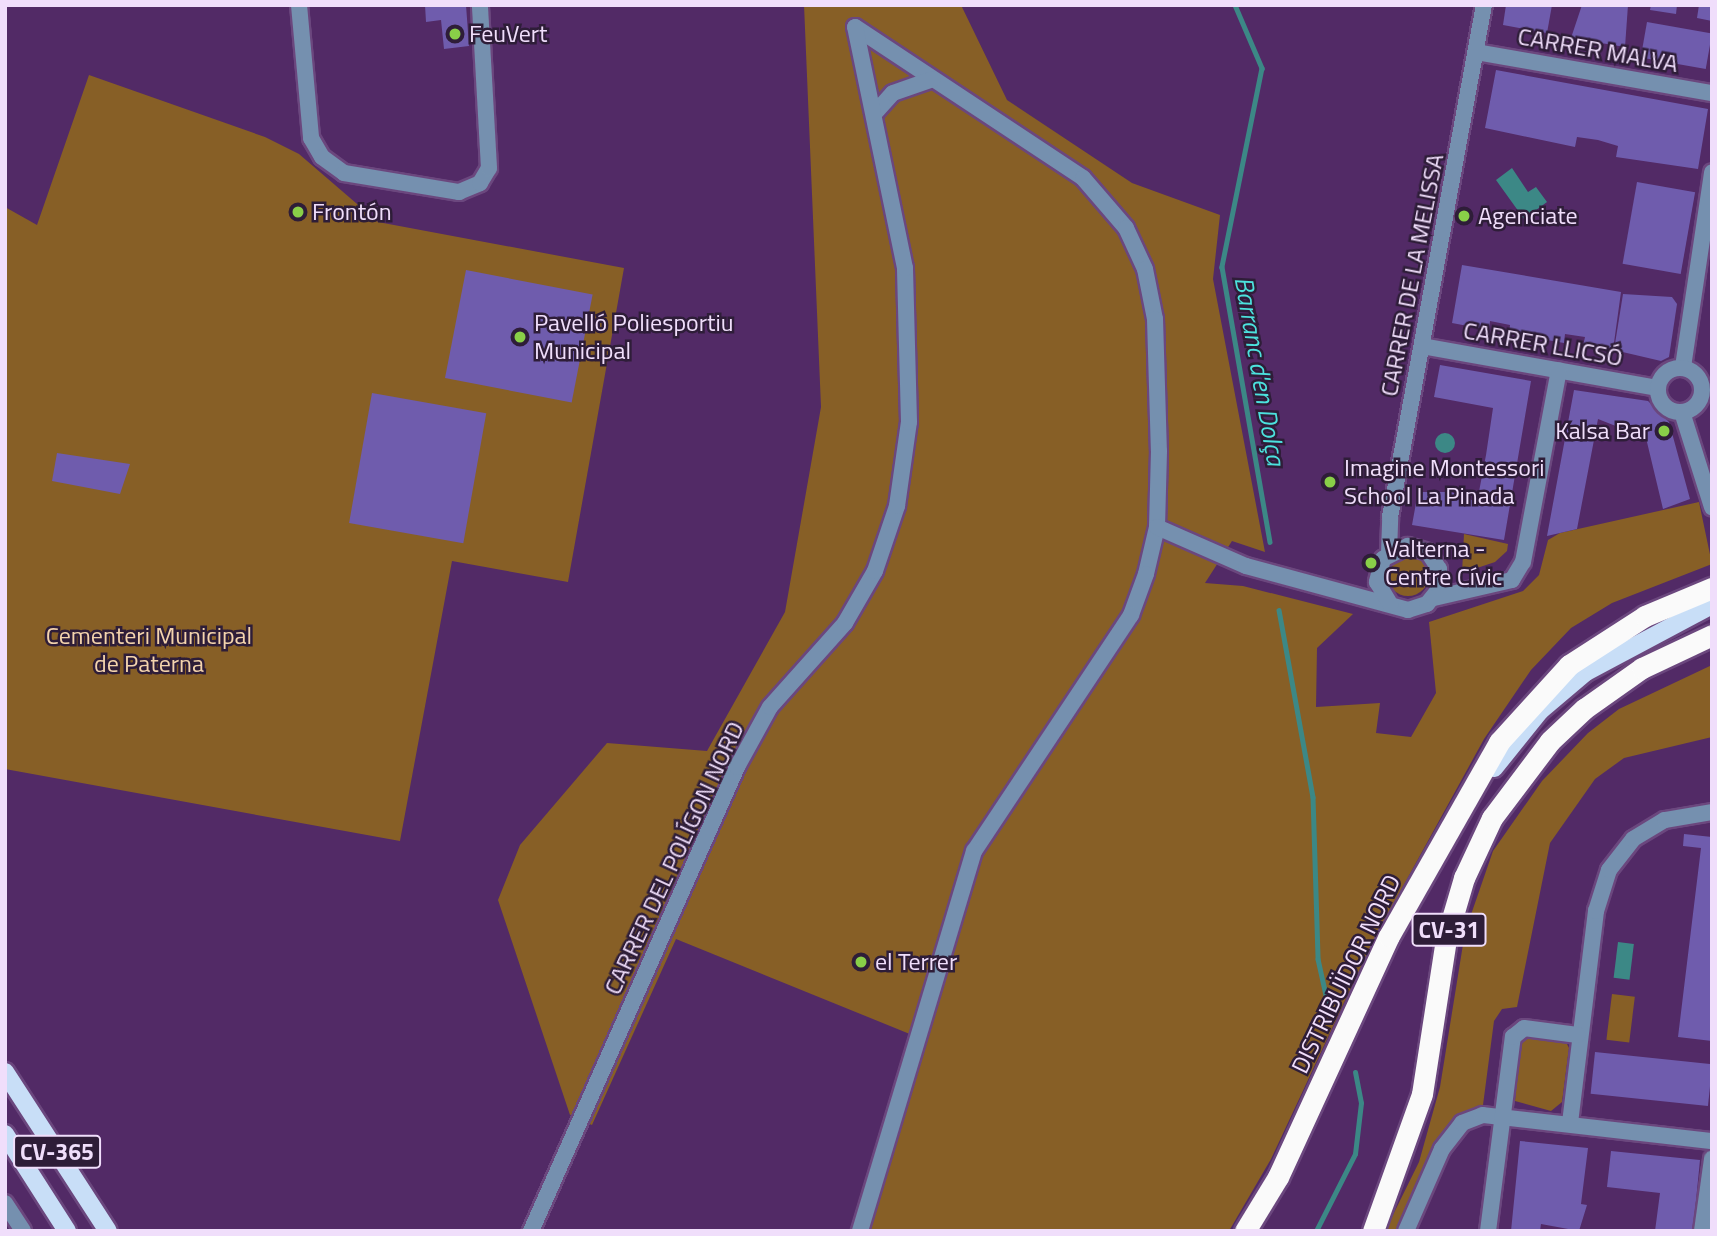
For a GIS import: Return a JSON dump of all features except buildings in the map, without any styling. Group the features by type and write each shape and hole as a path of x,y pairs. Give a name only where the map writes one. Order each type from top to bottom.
{"highway":[{"path":"1448,834 1499,742 1569,665 1645,616 1712,588"},
{"name":"CV-31","path":"1373,1231 1422,1094 1446,939 1464,878 1492,818 1550,741 1584,709 1642,668 1712,635"},
{"name":"DISTRIBUÏDOR NORD","path":"1245,1231 1278,1177 1389,936 1448,834"}],"main road":[{"name":"DISTRIBUÏDOR NORD","path":"1448,834 1541,711 1625,646 1712,605"},
{"name":"CV-365","path":"5,1072 108,1231"},
{"name":"CV-365","path":"5,1134 67,1231"}],"street":[{"path":"299,5 311,138 344,173 459,192 480,183 489,168 488,103 480,5"},
{"name":"CARRER DE LA MELISSA","path":"1389,553 1390,517 1484,5"},
{"name":"CARRER DEL POLÍGON NORD","path":"531,1231 737,767 770,707 845,623 875,570 897,506 909,422 905,268 855,27 933,79"},
{"name":"CARRER MALVA","path":"1476,52 1712,93"},
{"path":"860,1231 974,851 1131,615 1157,527 1155,319 1145,269 1126,228 1083,178 933,79 893,93 874,114"},
{"path":"1683,367 1712,172"},
{"name":"CARRER LLICSÓ","path":"1422,346 1657,388"},
{"path":"1683,367 1699,378 1707,397 1682,412 1669,410 1657,388 1661,377 1683,367"},
{"path":"1157,527 1246,566 1408,610 1434,598 1512,580 1523,562 1559,370"},
{"path":"1682,412 1712,507"},
{"path":"1345,594 1377,582 1389,553 1408,546 1435,559 1441,579 1434,598"},
{"path":"1377,582 1390,604"},
{"path":"1570,1123 1578,1035 1595,911 1609,870 1633,839 1665,820 1712,812"},
{"path":"1488,1231 1513,1037 1524,1028 1578,1035"},
{"path":"1406,1231 1442,1149 1462,1123 1503,1114 1712,1141"},
{"path":"1702,1231 1712,1159"},
{"path":"5,1203 23,1231"}],"green space":[{"path":"804,5 961,5 1007,100 1132,183 1220,215 1213,279 1265,552 1232,541 1205,583 1243,586 1353,614 1317,648 1316,707 1380,703 1376,733 1411,737 1436,693 1429,622 1523,591 1539,575 1548,540 1560,533 1699,502 1712,564 1612,603 1571,628 1531,670 1484,739 1373,941 1271,1159 1229,1231 867,1231 927,1041 676,939 592,1125 570,1115 498,900 520,845 607,743 707,751 785,612 821,407"},
{"name":"Cementeri Municipal de Paterna","path":"89,75 265,137 299,154 378,222 624,268 568,582 452,561 400,841 5,769 5,207 37,225"},
{"path":"1464,534 1508,544 1507,551 1495,562 1462,573"},
{"path":"1408,554 1423,560 1429,575 1423,590 1408,596 1393,590 1387,575 1393,560"},
{"path":"1712,665 1712,737 1624,758 1595,779 1550,843 1517,1007 1502,1009 1494,1021 1483,1105 1466,1114 1400,1231 1385,1231 1419,1162 1440,1087 1465,932 1493,851 1542,781 1588,733 1619,709"},
{"path":"1612,994 1635,997 1629,1042 1606,1040"},
{"path":"1525,1035 1565,1040 1569,1048 1562,1102 1551,1111 1515,1101 1519,1043"}],"shaded area":[{"path":"1512,168 1528,192 1536,187 1547,202 1524,219 1496,180"},
{"path":"1441,433 1449,433 1455,443 1449,453 1441,453 1435,447 1435,439"},
{"path":"1618,942 1634,944 1629,980 1614,978"}],"waterway":[{"name":"Barranc d'en Dolça","path":"1235,5 1262,68 1222,267 1270,542"},
{"name":"Barranc d'en Dolça","path":"1279,610 1313,797 1318,959 1330,1013"},
{"name":"Barranc d'en Dolça","path":"1316,1231 1355,1154 1361,1103 1355,1073"}],"place":[{"name":"FeuVert","path":"455,34"},
{"name":"Frontón","path":"298,212"},
{"name":"Agenciate","path":"1464,216"},
{"name":"Pavelló Poliesportiu Municipal","path":"520,337"},
{"name":"Kalsa Bar","path":"1664,431"},
{"name":"Imagine Montessori School La Pinada","path":"1330,482"},
{"name":"Valterna - Centre Cívic","path":"1371,563"},
{"name":"el Terrer","path":"861,962"}]}
